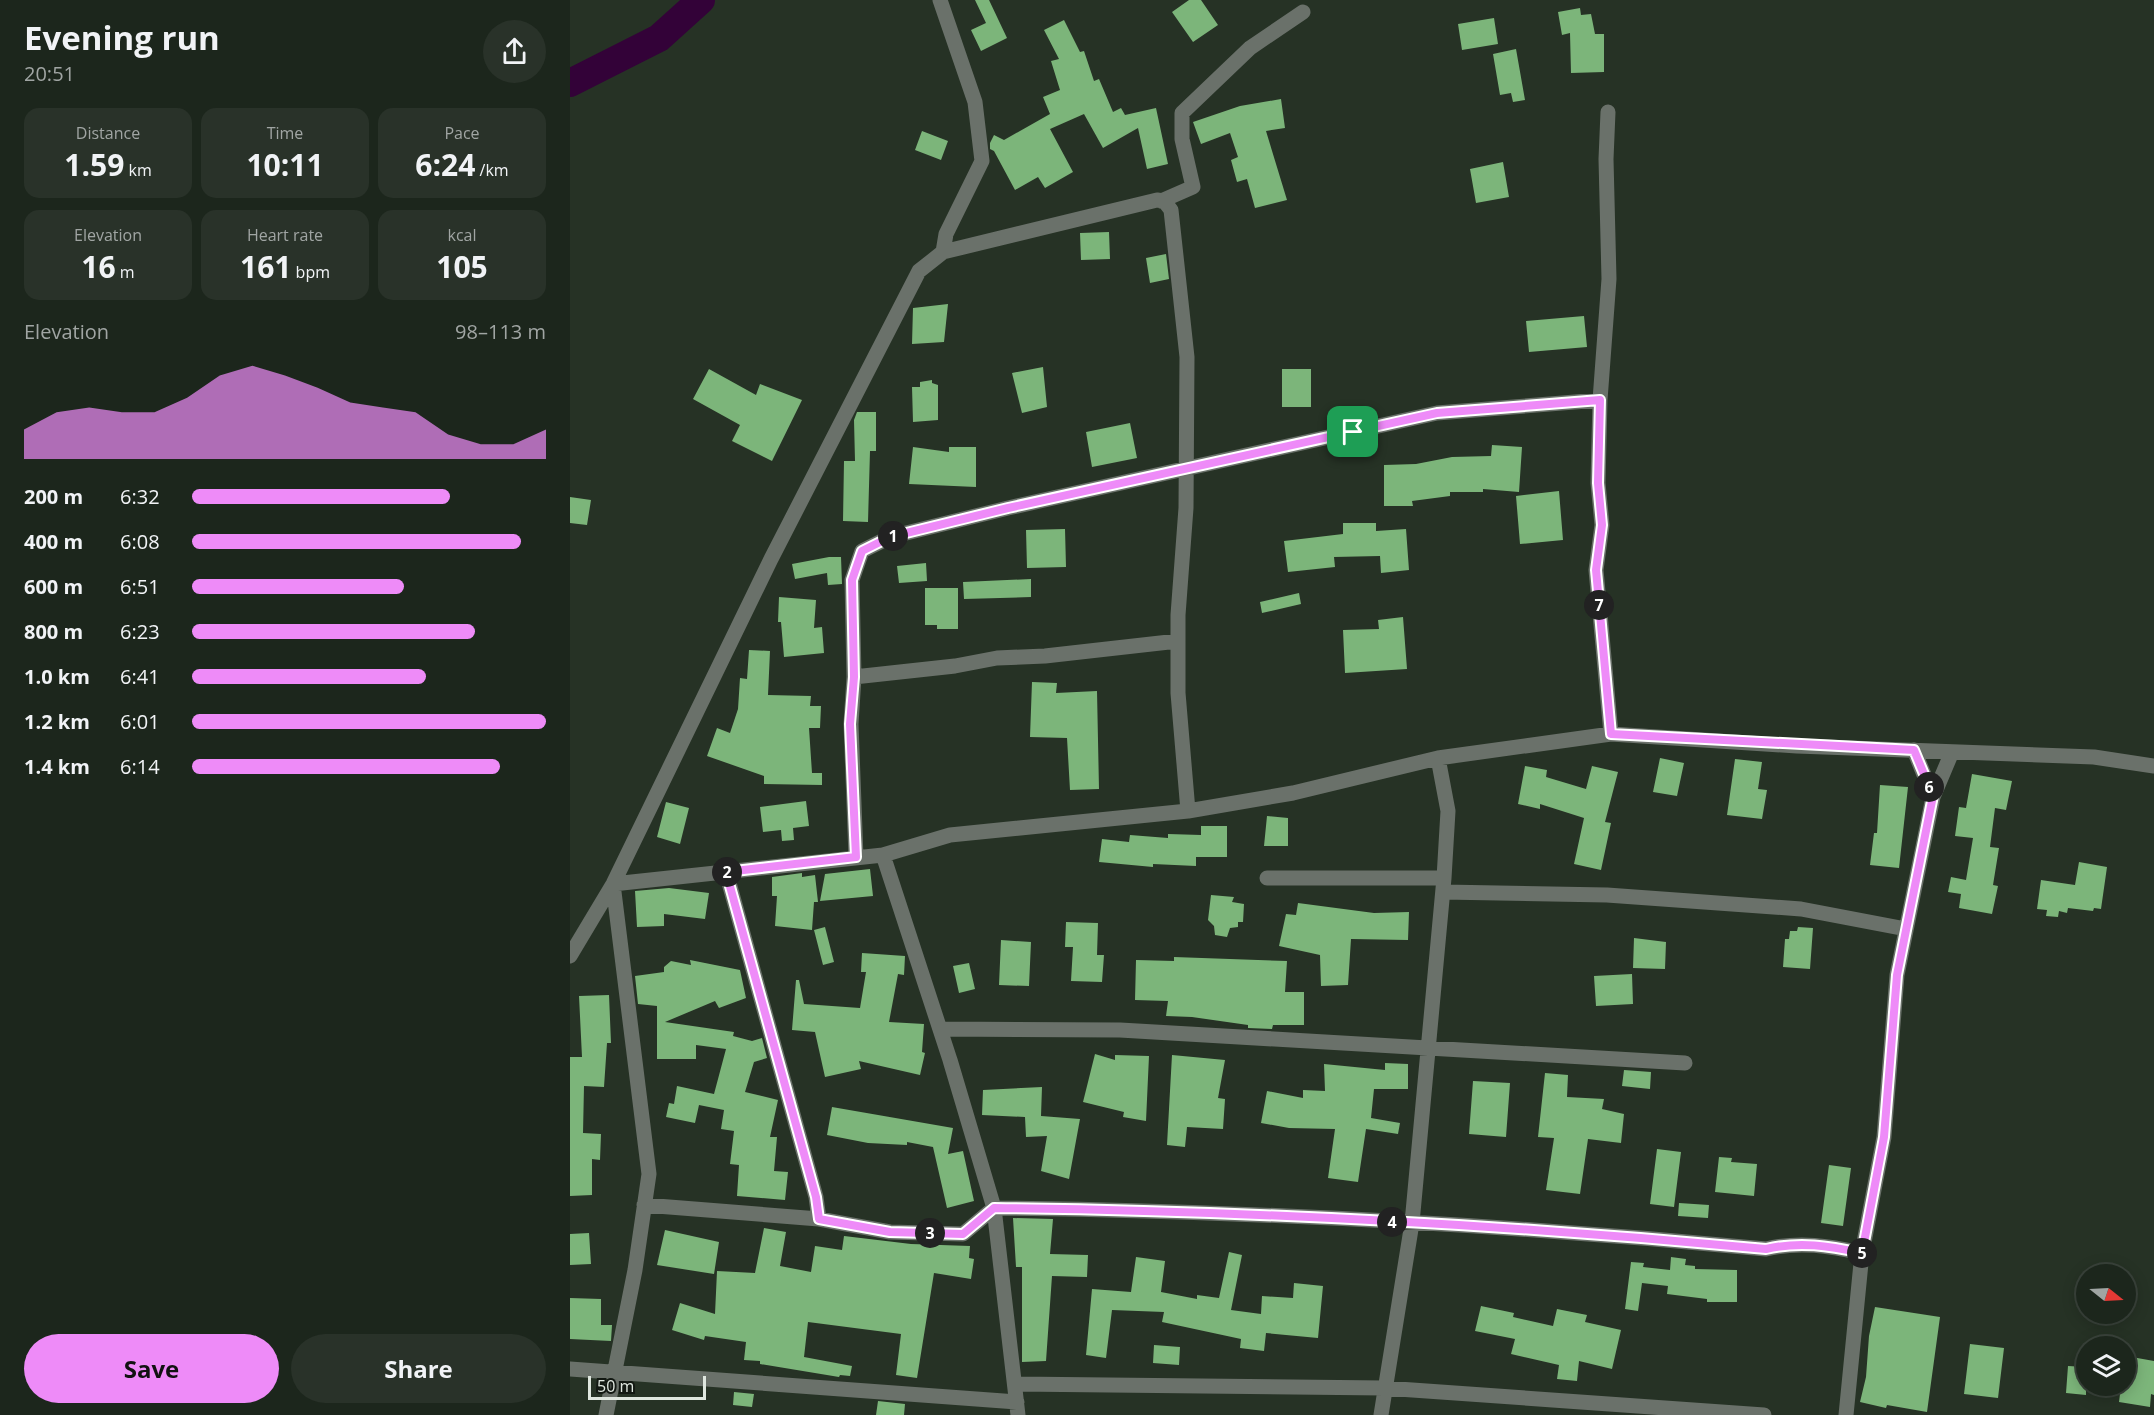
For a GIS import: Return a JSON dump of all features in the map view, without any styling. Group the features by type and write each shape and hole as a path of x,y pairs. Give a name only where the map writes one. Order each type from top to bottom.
{"street":[{"path":"940,0 975,102 982,161 946,234 943,252"},
{"path":"571,950 613,884 771,559 919,271 943,252 1161,201 1193,187 1182,139 1182,113 1250,48 1303,12"},
{"path":"1608,112 1606,159 1609,279 1600,400 1598,483 1602,525 1596,570 1611,734"},
{"path":"1161,201 1168,204 1171,210 1187,357 1186,470 1178,641 1178,693 1188,811"},
{"path":"856,857 850,724 854,677 852,580 862,551 890,537 1008,508 1437,413 1600,400"},
{"path":"854,677 955,666 997,658 1045,656 1178,641"},
{"path":"613,884 883,855 950,835 1188,811 1293,793 1438,758 1611,734 2094,757 2154,766"},
{"path":"1914,750 1933,796"},
{"path":"1846,1415 1862,1253 1884,1137 1897,975 1933,796 1952,752"},
{"path":"1381,1415 1412,1222 1444,885 1448,811 1438,758"},
{"path":"570,1369 615,1371 1017,1408 994,1208 940,1029 883,855"},
{"path":"726,872 816,1197 819,1219"},
{"path":"1267,878 1444,885 1801,909 1906,929"},
{"path":"606,1415 635,1270 649,1174 613,884"},
{"path":"940,1029 1120,1030 1427,1050 1685,1063"},
{"path":"644,1205 819,1219 890,1232 963,1234 994,1208 1139,1210 1412,1222 1766,1249 1784,1245 1818,1244 1862,1253"},
{"path":"1016,1384 1384,1388 1764,1415"}],"building":[{"path":"975,0 989,0 1007,38 981,51 971,30 986,23"},
{"path":"1189,0 1201,0 1218,25 1193,42 1172,12"},
{"path":"1580,8 1581,15 1591,14 1595,34 1604,34 1604,72 1571,73 1570,33 1562,35 1558,12"},
{"path":"1494,18 1498,44 1462,50 1458,24"},
{"path":"1064,20 1080,52 1084,51 1094,81 1099,79 1113,112 1121,108 1125,115 1156,108 1168,164 1147,169 1138,128 1103,148 1084,114 1050,129 1073,172 1045,188 1038,177 1015,190 994,151 990,149 990,143 994,135 1004,140 1050,114 1043,97 1060,90 1051,61 1059,59 1044,30"},
{"path":"1516,49 1525,100 1513,102 1511,93 1500,95 1493,54"},
{"path":"1281,99 1285,128 1266,131 1287,200 1255,208 1247,179 1237,182 1231,160 1238,157 1230,133 1201,144 1193,122 1240,106"},
{"path":"922,131 948,141 941,160 915,150"},
{"path":"1503,162 1509,197 1476,203 1470,169"},
{"path":"1109,232 1110,259 1081,260 1080,233"},
{"path":"1166,254 1169,279 1150,283 1146,258"},
{"path":"948,304 944,342 912,344 913,308"},
{"path":"1584,316 1587,347 1529,352 1526,321"},
{"path":"1043,367 1047,407 1022,413 1012,373"},
{"path":"709,369 756,395 760,384 802,400 772,461 732,441 740,425 693,399"},
{"path":"1282,369 1311,369 1311,407 1282,407"},
{"path":"932,380 932,383 938,385 938,420 913,422 912,387 920,387 920,382"},
{"path":"857,412 876,412 876,451 870,451 868,522 843,521 844,461 855,461 854,420"},
{"path":"1130,423 1137,458 1092,467 1086,432"},
{"path":"1492,445 1522,447 1519,492 1483,489 1483,492 1450,492 1450,496 1412,501 1413,506 1384,506 1384,465 1416,464 1452,457 1491,456"},
{"path":"913,447 949,452 949,447 976,447 976,487 909,484"},
{"path":"1559,491 1563,540 1520,544 1516,496"},
{"path":"570,497 591,500 587,525 570,523"},
{"path":"1343,523 1376,523 1376,531 1406,529 1409,570 1381,573 1380,556 1334,557 1335,567 1288,572 1284,541 1343,534"},
{"path":"1065,529 1066,567 1027,568 1026,530"},
{"path":"841,557 842,584 828,585 827,573 795,579 792,564"},
{"path":"926,563 927,581 899,583 897,566"},
{"path":"1031,579 1031,597 964,599 963,582"},
{"path":"925,588 958,588 958,629 937,629 937,625 925,625"},
{"path":"1299,593 1301,604 1262,613 1260,602"},
{"path":"779,597 816,600 814,628 822,627 824,653 784,657 781,622 778,622"},
{"path":"1403,617 1407,669 1345,673 1343,630 1379,629 1378,620"},
{"path":"749,650 770,651 768,695 811,696 810,706 821,706 820,728 809,728 812,773 822,773 822,785 764,784 764,776 707,756 717,728 730,733 738,709 740,678 747,679"},
{"path":"1032,682 1057,683 1056,693 1097,691 1099,789 1070,790 1067,738 1030,737"},
{"path":"1660,758 1684,763 1677,796 1653,792"},
{"path":"1735,759 1762,762 1758,789 1767,790 1762,819 1727,815"},
{"path":"1525,766 1547,770 1546,777 1586,789 1592,766 1618,772 1605,822 1611,823 1601,870 1574,864 1584,818 1540,804 1540,809 1518,804"},
{"path":"1972,774 2012,781 2006,810 1995,808 1990,847 1999,848 1993,885 1998,886 1992,914 1959,908 1961,894 1948,892 1951,877 1966,880 1973,838 1955,836 1959,807 1966,808"},
{"path":"1880,785 1908,787 1899,868 1870,865 1874,833 1877,833"},
{"path":"806,801 809,826 793,828 794,840 782,841 781,830 763,832 760,807"},
{"path":"666,802 689,808 680,844 657,837"},
{"path":"1267,816 1288,818 1288,846 1264,846"},
{"path":"1201,826 1227,826 1227,857 1196,857 1196,866 1153,864 1153,867 1099,862 1102,839 1129,842 1130,835 1168,838 1168,834 1201,835"},
{"path":"2079,862 2107,867 2101,909 2094,908 2093,911 2068,908 2067,913 2059,911 2058,917 2046,916 2047,910 2037,909 2041,880 2075,885"},
{"path":"870,869 873,896 820,901 825,874"},
{"path":"802,873 802,877 815,875 818,902 814,902 812,930 775,926 777,896 772,896 772,877"},
{"path":"669,888 709,893 705,919 664,914 664,926 637,927 635,891"},
{"path":"1211,895 1234,897 1232,902 1244,904 1243,922 1238,922 1238,927 1230,928 1227,937 1215,935 1214,926 1208,920"},
{"path":"1298,903 1374,913 1409,912 1408,940 1351,939 1348,985 1321,986 1320,955 1279,946 1286,914 1296,915"},
{"path":"1066,922 1098,923 1097,955 1104,955 1102,982 1071,981 1073,947 1065,947"},
{"path":"825,927 834,962 823,965 814,930"},
{"path":"1798,927 1813,928 1810,969 1783,967 1785,939 1789,939 1790,931 1797,931"},
{"path":"1634,938 1666,942 1665,969 1633,968"},
{"path":"1001,940 1031,942 1029,986 999,985"},
{"path":"862,953 905,956 904,975 898,974 889,1022 924,1024 922,1052 925,1053 920,1075 859,1061 861,1069 825,1077 815,1032 792,1030 796,980 799,980 804,1004 860,1008 866,972 861,972"},
{"path":"1174,957 1287,961 1285,992 1304,992 1304,1025 1273,1025 1272,1029 1248,1028 1248,1025 1192,1017 1166,1016 1168,1001 1135,1000 1136,960 1174,961"},
{"path":"690,960 740,970 746,998 719,1008 715,1001 665,1022 734,1032 733,1036 752,1041 762,1038 767,1058 754,1062 745,1092 778,1100 770,1137 777,1137 774,1171 788,1172 785,1200 737,1196 739,1165 730,1164 734,1131 721,1129 724,1110 699,1105 695,1123 666,1117 669,1103 674,1104 677,1086 714,1094 726,1049 696,1045 696,1059 657,1059 657,1006 638,1004 635,976 664,972 664,967 671,961 691,965"},
{"path":"969,963 975,989 959,993 953,966"},
{"path":"1632,974 1633,1004 1596,1006 1594,976"},
{"path":"609,995 611,1043 607,1043 604,1087 584,1086 583,1133 601,1134 600,1160 592,1159 592,1195 570,1196 570,1057 582,1057 579,996"},
{"path":"1095,1054 1115,1060 1115,1055 1149,1056 1146,1121 1123,1117 1124,1112 1083,1102"},
{"path":"1172,1055 1225,1060 1218,1098 1225,1099 1223,1129 1187,1127 1185,1147 1167,1145"},
{"path":"1385,1063 1408,1064 1408,1089 1374,1089 1371,1118 1400,1123 1398,1134 1366,1129 1358,1182 1328,1178 1335,1129 1289,1128 1261,1123 1267,1091 1303,1098 1303,1090 1325,1091 1324,1064 1385,1070"},
{"path":"1624,1070 1651,1072 1650,1089 1622,1086"},
{"path":"1545,1073 1568,1075 1567,1097 1604,1099 1602,1109 1624,1114 1621,1143 1588,1139 1580,1194 1546,1190 1554,1138 1538,1137"},
{"path":"1473,1081 1510,1083 1506,1137 1469,1134"},
{"path":"1042,1087 1041,1116 1080,1119 1069,1179 1041,1171 1047,1136 1026,1137 1025,1117 982,1115 983,1090"},
{"path":"832,1107 953,1128 948,1154 963,1151 974,1201 947,1208 933,1147 907,1142 907,1145 868,1143 827,1135"},
{"path":"1657,1149 1681,1152 1674,1207 1650,1204"},
{"path":"1719,1157 1732,1158 1731,1162 1757,1164 1754,1196 1715,1192"},
{"path":"1829,1165 1851,1168 1843,1226 1821,1223"},
{"path":"1679,1203 1709,1205 1708,1218 1678,1216"},
{"path":"1013,1218 1053,1219 1050,1254 1088,1255 1087,1277 1052,1276 1046,1361 1022,1362 1022,1267 1016,1267"},
{"path":"764,1228 786,1232 780,1266 811,1272 815,1246 842,1250 844,1236 911,1244 970,1246 969,1258 974,1259 971,1279 934,1273 917,1378 896,1375 901,1334 808,1322 804,1357 852,1366 850,1376 840,1375 839,1377 760,1364 760,1361 744,1360 746,1342 705,1336 704,1340 672,1330 680,1303 715,1314 717,1271 755,1273"},
{"path":"665,1230 719,1242 714,1274 657,1265"},
{"path":"589,1233 591,1264 570,1265 570,1234"},
{"path":"1229,1252 1242,1255 1231,1310 1261,1314 1262,1296 1293,1298 1294,1283 1323,1286 1318,1338 1266,1333 1264,1351 1240,1348 1241,1339 1162,1322 1164,1312 1112,1310 1106,1358 1086,1355 1092,1289 1131,1292 1136,1257 1165,1261 1161,1292 1197,1299 1197,1295 1219,1298"},
{"path":"1671,1257 1686,1259 1685,1265 1695,1266 1695,1269 1737,1270 1737,1302 1707,1302 1707,1299 1667,1294 1668,1286 1642,1283 1638,1311 1625,1309 1631,1262 1644,1263 1643,1267 1670,1270"},
{"path":"570,1298 601,1299 601,1325 612,1325 611,1341 570,1339"},
{"path":"1481,1306 1514,1313 1513,1317 1553,1326 1557,1309 1587,1315 1585,1322 1621,1330 1612,1369 1579,1361 1577,1381 1557,1379 1559,1365 1511,1354 1515,1339 1475,1331"},
{"path":"1875,1307 1940,1317 1927,1412 1887,1405 1886,1408 1860,1402 1866,1377 1869,1336"},
{"path":"1970,1344 2004,1348 1998,1398 1964,1394"},
{"path":"1154,1345 1180,1347 1179,1365 1153,1363"},
{"path":"2136,1358 2154,1361 2154,1395 2151,1394 2150,1407 2119,1402 2120,1396 2136,1396"},
{"path":"2068,1366 2076,1366 2076,1394 2066,1393"},
{"path":"734,1392 754,1394 752,1407 733,1405"},
{"path":"878,1401 905,1404 904,1415 876,1415"}],"waterway":[{"path":"570,83 659,38 701,0"}],"route":[{"path":"1600,400 1598,483 1602,525 1596,570 1611,734 1797,746 1914,750 1933,796 1897,975 1884,1137 1862,1253 1818,1244 1784,1245 1766,1249 1412,1222 1139,1210 994,1208 963,1234 890,1232 819,1219 816,1197 726,872 856,857 850,724 854,677 852,580 862,551 890,537 1008,508 1353,432 1437,413 1600,400"}]}
